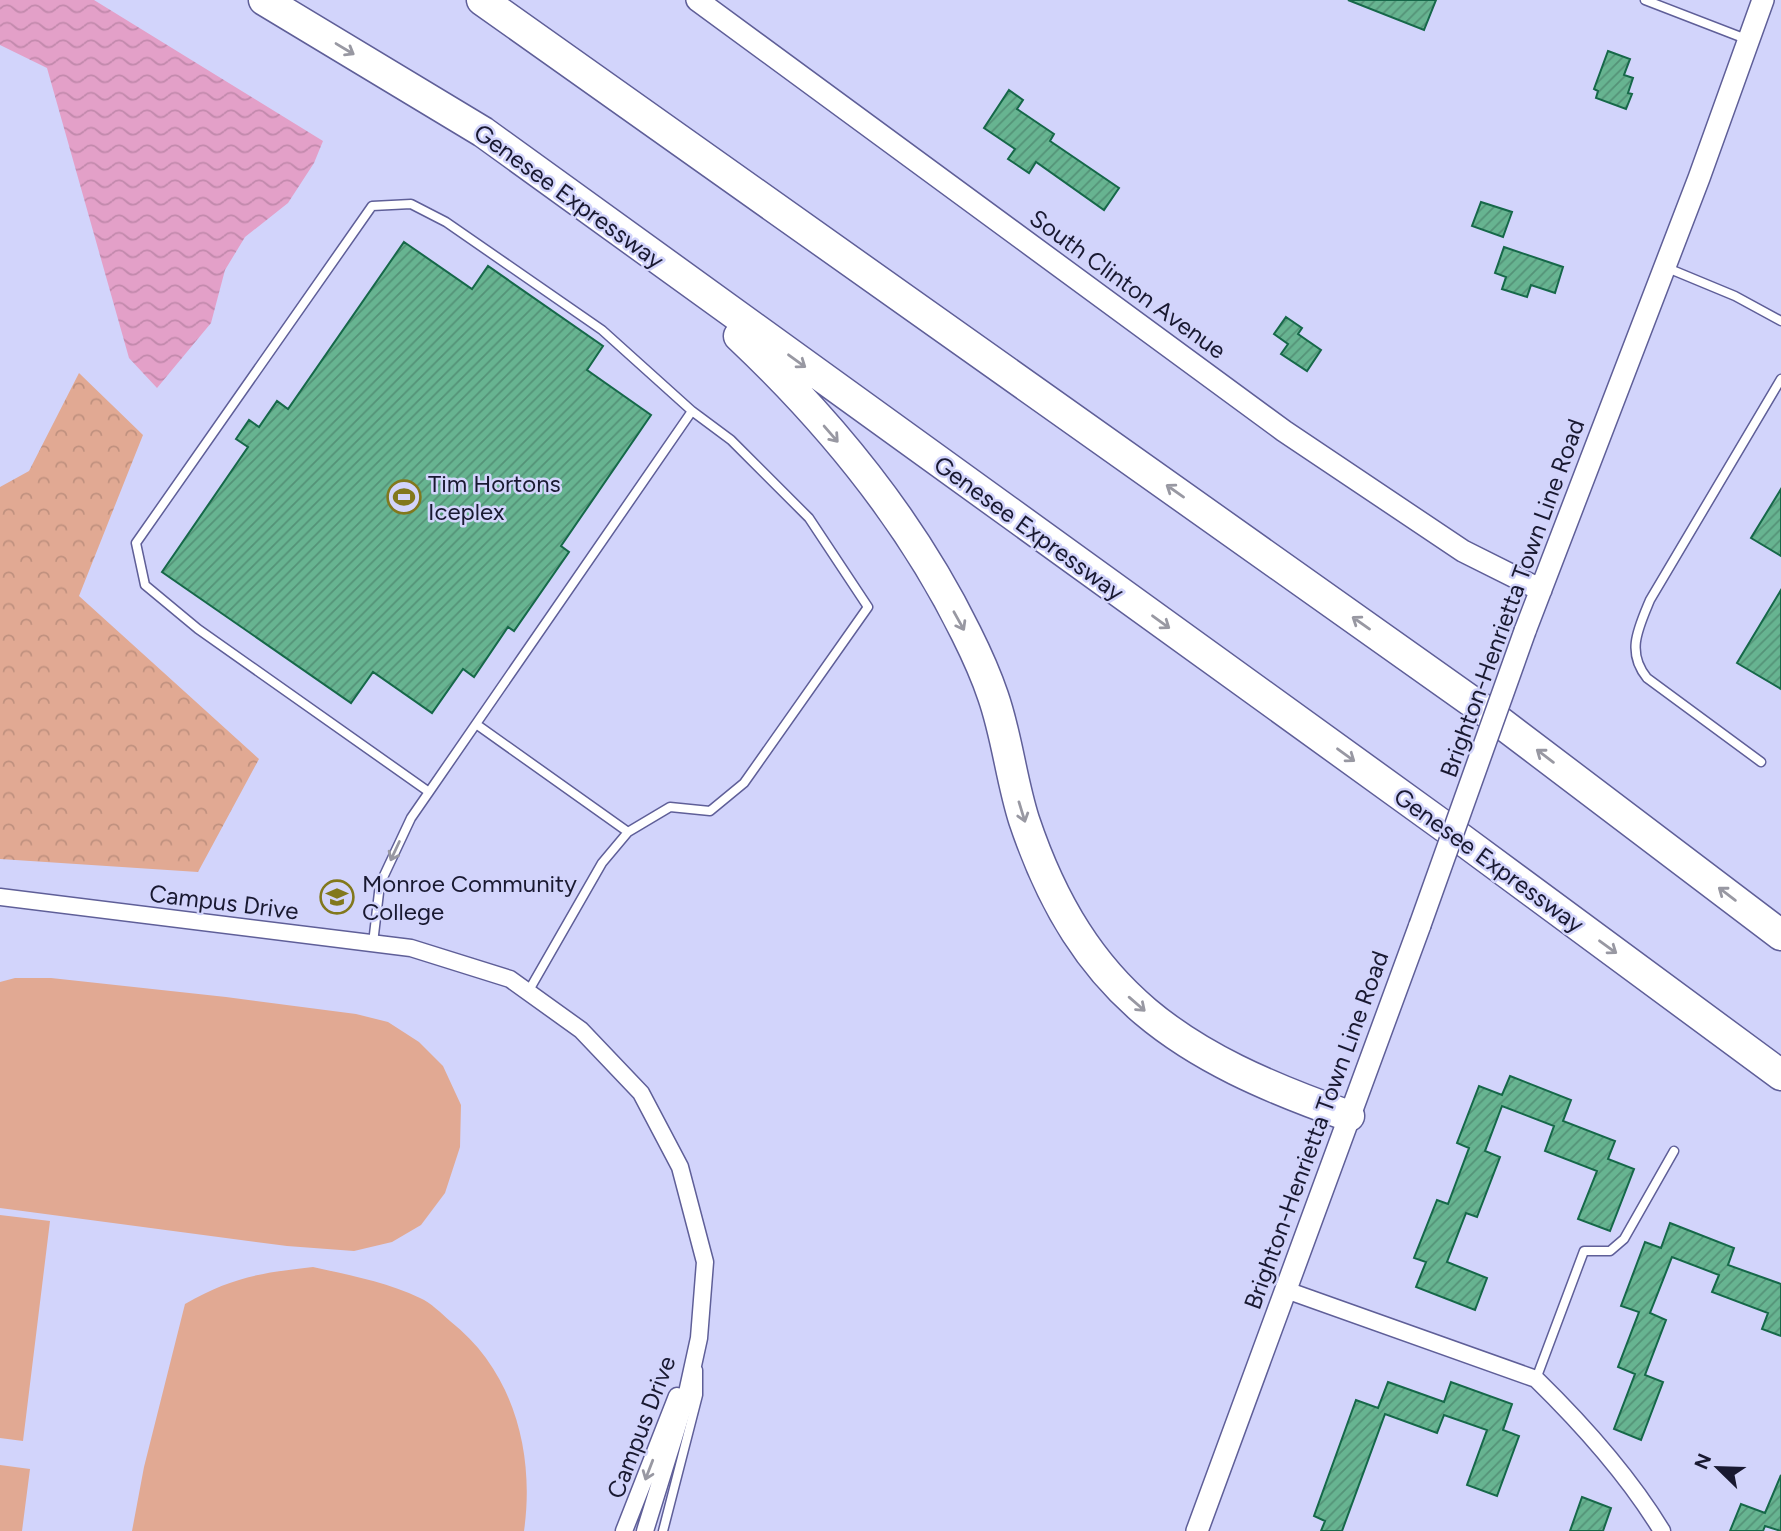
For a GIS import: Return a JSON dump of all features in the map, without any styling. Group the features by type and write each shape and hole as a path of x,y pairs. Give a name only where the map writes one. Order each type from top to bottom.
{"highway":[{"name":"Genesee Expressway","path":"264,0 483,132 1423,811 1781,1075"},
{"path":"481,0 1492,716 1781,935"},
{"path":"662,263 747,343 811,412 869,478 909,533 966,633 994,697 1024,819 1050,888 1078,937 1108,979 1170,1032 1200,1052 1290,1095 1349,1116"}],"street":[{"name":"South Clinton Avenue","path":"696,0 1294,438 1464,551 1541,590"},
{"name":"Brighton-Henrietta Town Line Road","path":"1198,1531 1525,631 1665,267 1763,0"},
{"name":"Campus Drive","path":"0,897 411,948 510,979 581,1030 641,1093 680,1167 705,1262 699,1338 685,1402 645,1531"},
{"path":"1286,1290 1536,1378 1565,1407 1627,1481 1662,1531"},
{"name":"Campus Drive","path":"624,1531 699,1338"}],"lane":[{"path":"1645,0 1749,40"},
{"path":"429,792 198,629 145,585 136,543 372,206 411,204 446,222 602,330 692,411 731,440 809,518 868,607 744,783 710,811 670,807 628,832 602,863 528,992"},
{"path":"1665,267 1735,296 1781,321"},
{"path":"1761,762 1647,678 1637,665 1635,646 1650,600 1781,379"},
{"path":"373,943 380,884 411,818 692,411"},
{"path":"476,724 628,832"},
{"path":"1536,1378 1584,1251 1610,1251 1624,1239 1674,1151"},
{"path":"663,1531 698,1395 699,1338"}],"green space":[{"path":"79,373 143,435 79,596 259,759 198,872 0,859 0,487 29,471"},
{"path":"15,978 51,978 226,997 356,1014 388,1022 419,1042 443,1066 461,1105 460,1147 445,1193 421,1225 392,1242 354,1251 287,1246 0,1208 0,982"},
{"path":"0,1215 50,1221 23,1441 0,1438"},
{"path":"313,1267 381,1283 420,1298 436,1308 472,1341 490,1364 515,1416 526,1472 524,1531 132,1531 144,1467 185,1304 232,1282"},
{"path":"0,1465 30,1469 22,1531 0,1531"}],"water":[{"path":"0,0 94,0 323,141 314,163 288,203 245,237 225,270 211,323 157,388 129,358 47,68 0,45"}],"building":[{"path":"1348,0 1436,0 1424,30"},
{"path":"1608,51 1630,59 1624,75 1633,78 1628,93 1632,94 1626,109 1596,98 1598,91 1594,89"},
{"path":"1009,90 1023,100 1017,109 1054,134 1050,141 1119,188 1104,210 1036,162 1029,173 1008,159 1015,149 984,128"},
{"path":"1481,202 1512,212 1503,237 1472,226"},
{"name":"Tim Hortons Iceplex","path":"404,242 472,289 488,266 603,346 587,370 651,415 561,546 569,552 514,631 508,627 474,677 463,669 432,713 373,672 351,703 162,572 248,447 236,439 249,420 259,427 277,401 288,409"},
{"path":"1504,247 1563,267 1555,293 1531,285 1527,297 1502,289 1506,277 1495,273"},
{"path":"1286,317 1302,328 1298,334 1321,350 1307,371 1281,354 1288,344 1274,334"},
{"path":"1781,489 1781,556 1751,538"},
{"path":"1781,590 1781,689 1737,663"},
{"path":"1510,1076 1571,1100 1563,1121 1615,1141 1608,1159 1634,1169 1610,1231 1578,1219 1597,1171 1545,1151 1554,1126 1502,1106 1485,1151 1500,1157 1477,1217 1466,1213 1447,1262 1487,1278 1475,1310 1416,1287 1426,1262 1414,1258 1437,1200 1448,1204 1469,1148 1457,1143 1479,1086 1502,1095"},
{"path":"1670,1223 1734,1248 1728,1265 1781,1284 1781,1336 1762,1329 1768,1313 1712,1292 1719,1275 1672,1257 1650,1313 1666,1320 1645,1375 1663,1382 1641,1440 1614,1429 1635,1374 1618,1367 1639,1312 1621,1306 1645,1242 1661,1248"},
{"path":"1388,1382 1444,1402 1451,1382 1512,1404 1503,1430 1519,1436 1497,1496 1467,1485 1487,1430 1444,1415 1437,1433 1385,1414 1342,1531 1321,1531 1325,1521 1314,1516 1356,1400 1378,1408"},
{"path":"1781,1475 1781,1531 1765,1526 1763,1531 1730,1531 1741,1504 1765,1513"},
{"path":"1582,1497 1611,1508 1603,1531 1570,1531"}],"place":[{"name":"Tim Hortons Iceplex","path":"404,497"},
{"name":"Monroe Community College","path":"337,897"}]}
